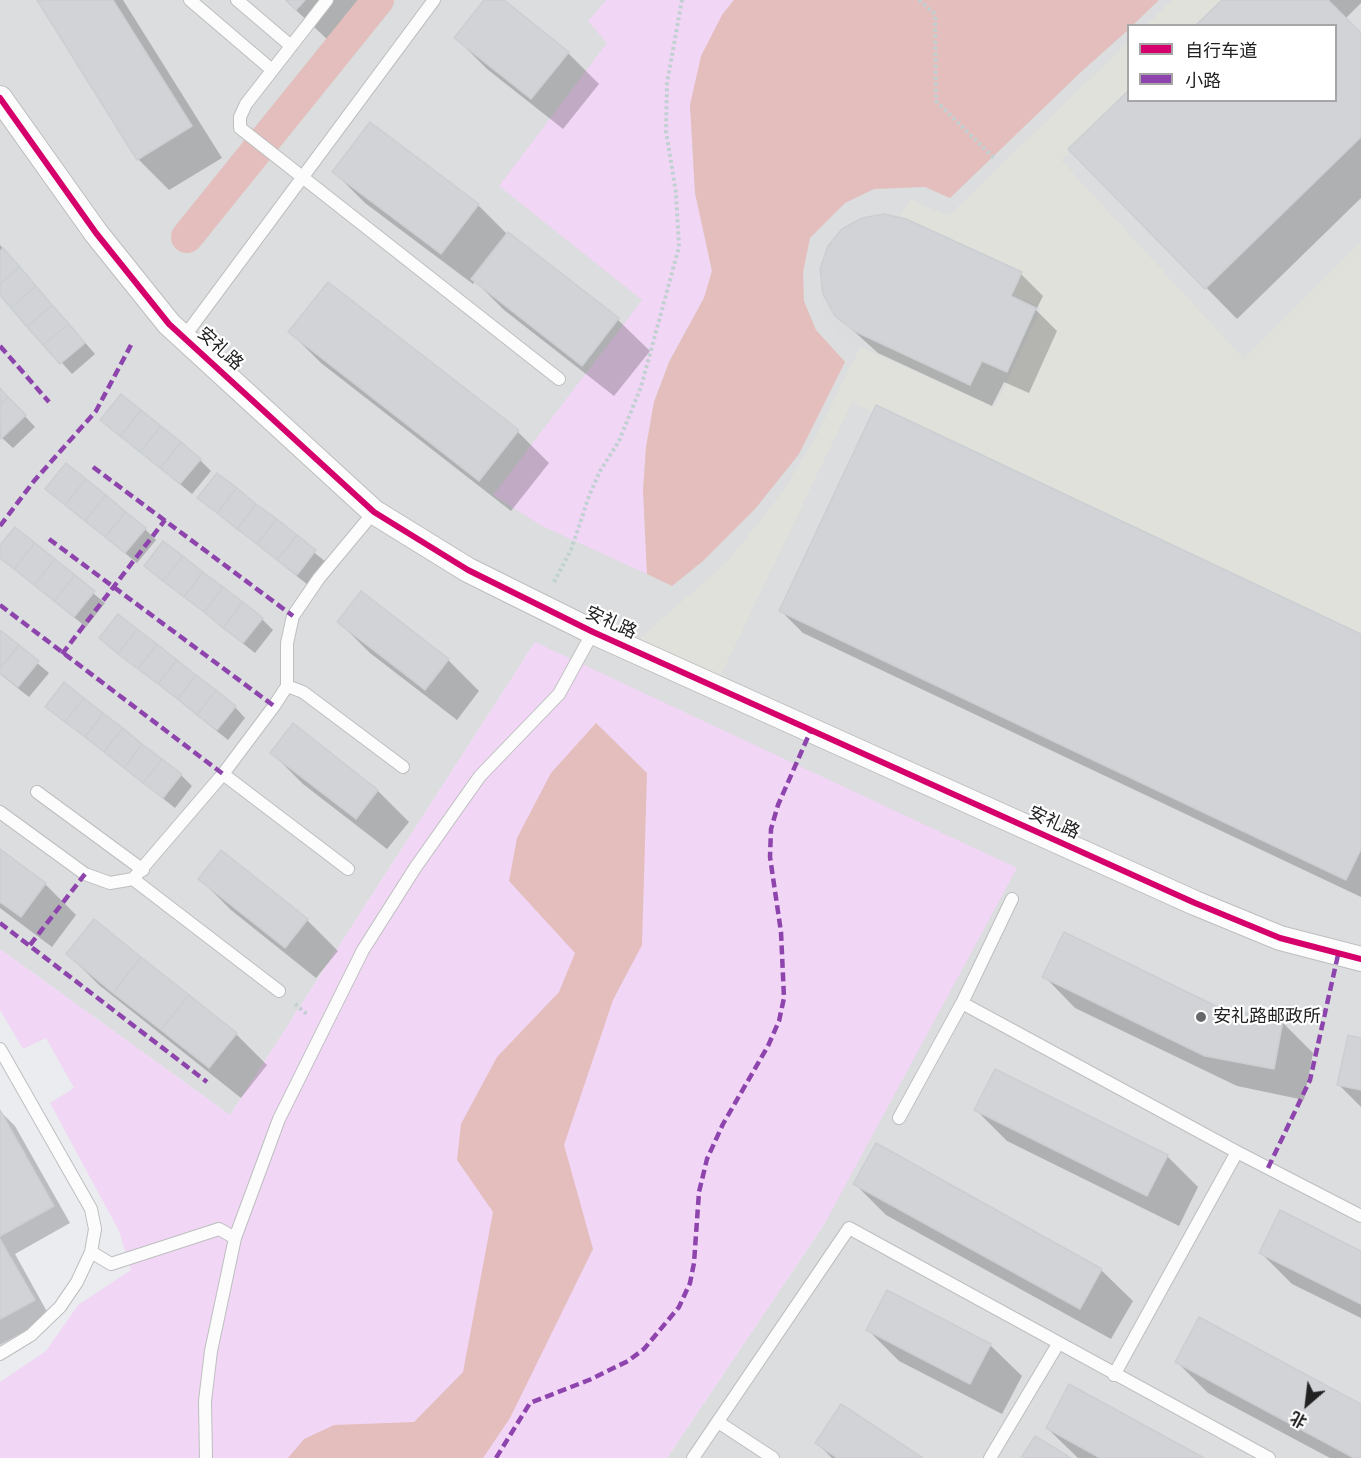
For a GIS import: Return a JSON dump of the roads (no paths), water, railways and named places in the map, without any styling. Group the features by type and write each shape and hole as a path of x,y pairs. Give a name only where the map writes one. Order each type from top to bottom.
{"street":[{"name":"安礼路","path":"0,98 96,233 169,324 374,512 468,570 593,632 1195,903 1280,938 1361,959"}],"lane":[{"path":"190,0 272,70"},
{"path":"237,0 291,46"},
{"path":"327,0 246,104 240,117 240,128 560,379"},
{"path":"184,337 434,0"},
{"path":"0,812 85,874 110,884 133,879 223,774 274,706 286,686 287,643 293,616 319,578 374,512"},
{"path":"206,1458 205,1401 210,1361 235,1238 279,1119 323,1026 363,950 415,868 480,776 559,694 593,632"},
{"path":"286,686 303,692 403,767"},
{"path":"223,774 348,868"},
{"path":"37,792 143,870"},
{"path":"133,879 279,991"},
{"path":"899,1118 962,1003 1012,899"},
{"path":"962,1003 1237,1152 1361,1216"},
{"path":"0,1048 91,1209 95,1229 91,1252 60,1307 31,1335 0,1354"},
{"path":"1114,1374 1237,1152"},
{"path":"693,1458 849,1228 1269,1458"},
{"path":"91,1252 111,1264 219,1229 235,1238"},
{"path":"990,1458 1058,1344"},
{"path":"718,1422 773,1458"}],"waterway":[{"path":"187,237 378,0"}],"place":[{"name":"安礼路邮政所","path":"1201,1017"}]}
